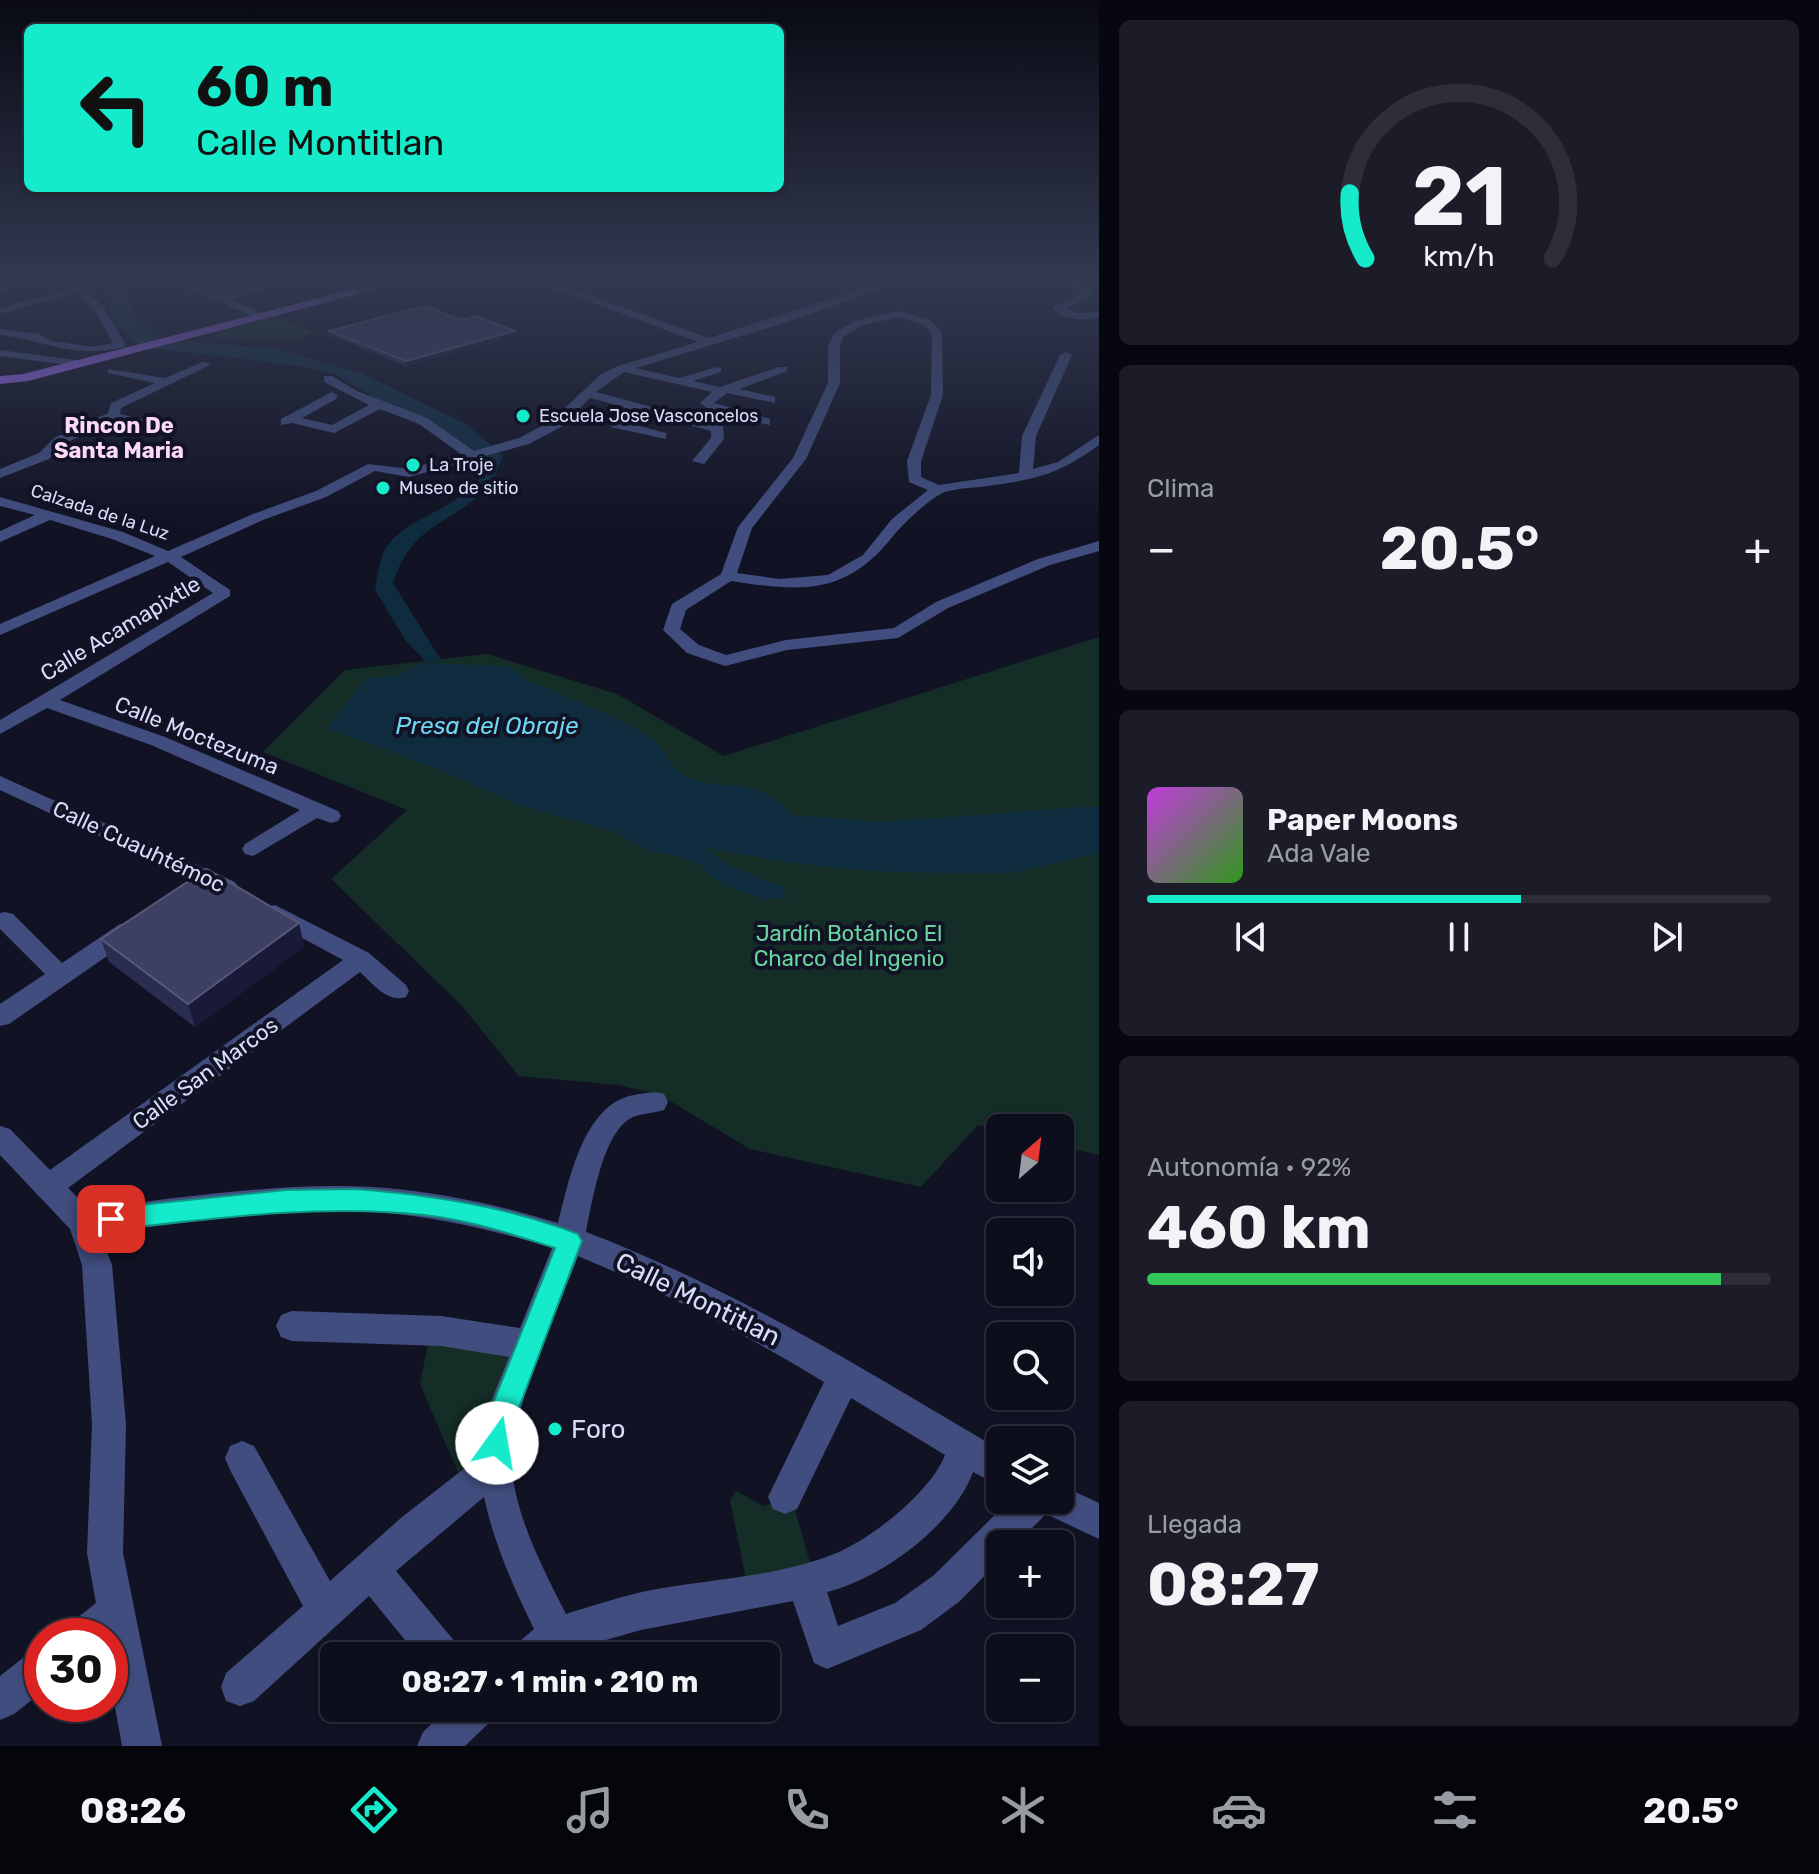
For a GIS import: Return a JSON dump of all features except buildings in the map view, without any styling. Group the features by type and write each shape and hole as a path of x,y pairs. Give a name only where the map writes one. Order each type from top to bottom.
{"main road":[{"path":"0,380 83,360"}],"street":[{"path":"57,360 76,363"},
{"path":"0,630 169,555 321,494 373,467 409,473 503,449 551,429 605,377 645,360"},
{"path":"834,360 834,383 799,459 745,527 728,576 678,608 671,630 693,649 725,661 786,645 898,633 942,605 1044,562 1099,546"},
{"path":"937,360 937,395 914,461 914,479 938,489"},
{"path":"1026,476 1029,436 1063,360"},
{"path":"112,416 115,406 206,364"},
{"path":"622,368 771,400"},
{"path":"766,422 707,406 724,390 783,369"},
{"path":"679,382 717,370"},
{"path":"112,371 166,382"},
{"path":"328,379 378,405 423,421 473,456"},
{"path":"589,394 718,429 717,439 699,461"},
{"path":"332,396 285,422 334,429 378,405"},
{"path":"633,404 616,424 661,436"},
{"path":"0,474 44,456 59,441 112,416 170,430"},
{"path":"728,576 779,584 832,579 868,558 897,522 938,489 1026,476 1063,465 1099,439"},
{"name":"Calzada de la Luz","path":"0,501 169,555 206,577 224,593"},
{"path":"0,537 48,515"},
{"name":"Calle Acamapixtle","path":"0,728 224,593"},
{"name":"Calle Moctezuma","path":"45,701 158,741 323,813 253,849"},
{"name":"Calle Cuauhtémoc","path":"0,782 208,877 361,959 397,991"},
{"path":"184,893 208,877"},
{"path":"0,1017 146,918"},
{"path":"5,920 60,975"},
{"name":"Calle San Marcos","path":"49,1186 361,959"},
{"path":"543,1642 526,1574 508,1525 495,1466 500,1421 569,1241 585,1171 604,1130 623,1108 655,1102"},
{"path":"0,1137 82,1222 97,1265 109,1424 105,1553 142,1746"},
{"name":"Calle Montitlan","path":"82,1222 286,1200 355,1200 426,1205 494,1218 648,1270 703,1296 986,1461"},
{"path":"292,1326 427,1330 529,1345"},
{"path":"785,1497 844,1376"},
{"path":"555,1642 641,1611 805,1581 840,1571 872,1553 926,1513 952,1482 964,1449"},
{"path":"242,1458 325,1609"},
{"path":"240,1687 370,1569 495,1466"},
{"path":"1074,1509 1099,1521"},
{"path":"805,1581 827,1650 908,1617 947,1588 1021,1514"},
{"path":"370,1569 431,1642"},
{"path":"108,1618 118,1610"},
{"path":"0,1700 24,1682"},
{"path":"437,1746 462,1722"}],"green space":[{"name":"Jardín Botánico El Charco del Ingenio","path":"1099,637 1099,1155 1074,1149 1074,1114 986,1114 986,1127 978,1125 921,1187 750,1149 658,1094 618,1085 519,1076 461,1005 331,879 407,810 263,752 345,670 487,654 617,694 724,756"},
{"path":"428,1343 513,1353 477,1444 474,1474 463,1484 420,1384"},
{"path":"736,1491 763,1506 792,1499 812,1570 746,1579 730,1500"}],"water":[{"path":"253,360 317,360 363,374 466,424 503,456 486,490 432,528 410,548 393,583 441,660 426,662 406,641 375,590 380,565 386,547 402,531 461,497 473,486 483,473 488,457 470,452 334,374"},
{"name":"Presa del Obraje","path":"423,663 508,666 525,679 640,731 657,744 680,773 709,784 762,792 792,815 881,822 1099,806 1099,853 1012,873 950,873 866,871 779,861 704,847 727,865 783,887 786,898 764,900 716,879 700,865 685,858 647,850 613,831 522,806 430,766 327,728 365,679 399,675"}],"place":[{"name":"Escuela Jose Vasconcelos","path":"523,416"},
{"name":"La Troje","path":"413,465"},
{"name":"Museo de sitio","path":"383,488"},
{"name":"Foro","path":"555,1429"}],"district":[{"name":"Rincon De Santa Maria","path":"119,438"}],"route":[{"path":"111,1219 286,1200 355,1200 426,1205 494,1218 569,1241 500,1421 497,1443"}]}
